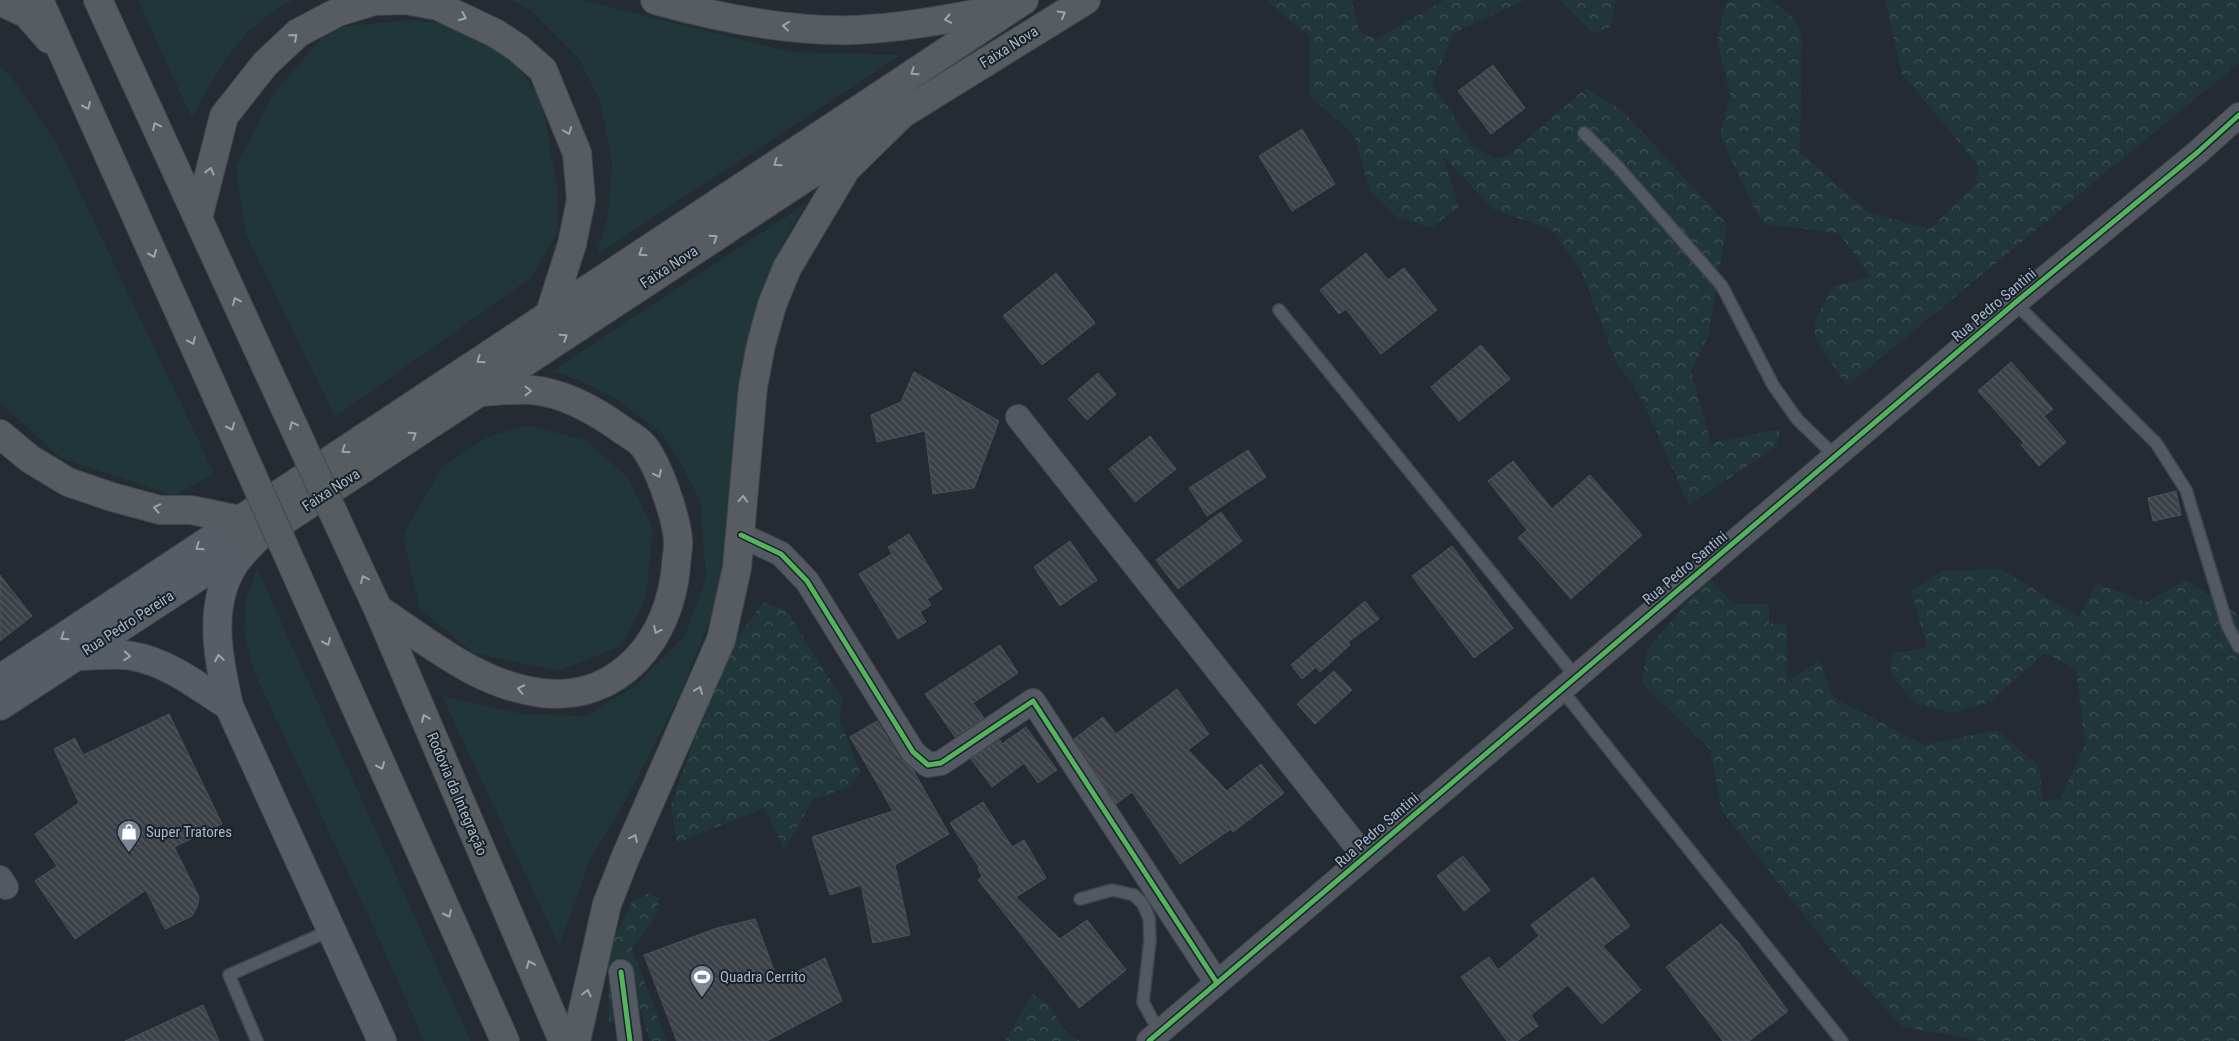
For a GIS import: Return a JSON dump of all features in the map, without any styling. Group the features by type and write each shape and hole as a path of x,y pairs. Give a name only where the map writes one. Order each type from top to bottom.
{"highway":[{"path":"39,0 505,1041"},
{"name":"Rodovia da Integração","path":"98,0 378,609 563,1041"},
{"path":"198,218 224,116 265,64 298,33 338,12 374,1 406,0 438,6 495,33 518,48 543,70 577,153 581,200 572,244 550,314"},
{"path":"655,0 750,23 812,29 855,30 932,22 1018,3"},
{"name":"Faixa Nova","path":"248,529 479,392 902,114 1086,0"},
{"path":"0,1 27,14 67,61"},
{"name":"Faixa Nova","path":"248,529 550,314 1018,3"},
{"path":"576,1041 607,904 626,856 721,640 737,568 753,387 761,345 772,304 787,268 846,169 902,114"},
{"path":"378,609 451,657 501,684 542,693 580,692 622,673 649,647 661,622 674,586 678,540 666,491 645,446 605,417 566,399 533,390 479,392"},
{"path":"0,434 30,459 68,482 112,497 160,510 191,510 248,529"}],"main road":[{"name":"Rua Pedro Pereira","path":"0,706 78,656 248,529"},
{"name":"Rua Pedro Pereira","path":"0,679 248,529"},
{"path":"248,529 222,591 218,614 218,653 228,706 382,1041"},
{"path":"78,656 131,656 150,660 173,671 228,706"}],"street":[{"name":"Rua Pedro Santini","path":"1154,1036 2015,303 2198,152 2239,115"},
{"path":"1018,417 1365,857"},
{"path":"741,535 781,554 807,580 913,752 928,765 941,763 1033,701 1217,983"},
{"path":"621,972 630,1041"}],"lane":[{"path":"1584,133 1618,167 1722,286 1773,384 1796,419 1835,456"},
{"path":"2015,303 2156,443 2186,490 2228,627 2239,647"},
{"path":"1278,310 1569,683 1842,1041"},
{"path":"1080,899 1112,890 1134,895 1143,904 1149,918 1150,940 1143,1002 1154,1036"},
{"path":"258,1041 229,975 331,930"}],"green space":[{"path":"138,0 293,0 259,23 245,36 211,83 192,119"},
{"path":"511,0 581,0 791,52 901,55 596,255 608,215 612,164 600,101 579,59 530,10"},
{"path":"1265,0 1351,0 1360,32 1377,39 1444,0 1525,0 1454,33 1432,84 1473,145 1493,158 1507,156 1586,88 1623,111 1727,224 1708,337 1691,371 1711,443 1780,429 1777,446 1689,506 1644,404 1634,386 1617,364 1581,271 1552,230 1493,209 1443,156 1459,207 1431,228 1396,217 1370,191 1354,135 1310,96 1310,37"},
{"path":"1560,0 1616,0 1611,27 1593,33"},
{"path":"1731,0 1770,0 1794,18 1802,36 1800,152 1870,213 1930,229 1975,185 1978,165 1902,74 1885,0 2239,0 2239,63 1847,386 1816,340 1814,321 1833,287 1870,276 1839,233 1765,224 1754,208 1720,135 1730,95 1717,40 1726,3"},
{"path":"409,20 451,24 506,49 542,100 557,188 558,231 531,278 335,417 245,232 236,167 273,94 330,28"},
{"path":"0,66 9,73 57,144 214,473 174,496 61,458 0,403"},
{"path":"807,203 785,238 765,285 751,334 733,532 710,620 679,697 624,804 591,858 559,946 442,696 522,714 585,716 635,686 686,634 706,577 700,501 681,464 662,434 619,401 581,381 552,371"},
{"path":"527,425 585,440 628,477 653,528 646,598 621,646 559,671 473,653 419,607 403,535 442,467 485,438"},
{"path":"257,568 471,1041 424,1041 380,941 255,674 244,634 245,601"},
{"path":"2001,569 2079,617 2096,583 2146,602 2186,580 2239,615 2239,1041 1981,1041 1903,1027 1839,960 1721,810 1710,749 1641,683 1648,648 1709,578 1734,604 1769,604 1769,624 1787,623 1788,680 1819,661 1833,697 1924,745 1997,730 2039,766 2043,802 2060,798 2085,745 2076,670 2045,653 1990,702 1953,713 1914,703 1891,673 1892,653 1927,648 1911,591 1942,571"},
{"path":"763,602 787,611 843,700 839,718 860,772 849,787 813,800 784,850 765,808 677,843 671,806 698,729 737,638"},
{"path":"651,892 660,900 655,918 632,949 667,1041 650,1041 641,1011 609,1023 608,950 632,902"},
{"path":"1032,994 1048,1004 1068,1035 1081,1041 1005,1041"}],"building":[{"path":"1493,65 1525,108 1491,134 1458,91"},
{"path":"1302,129 1335,184 1292,211 1259,156"},
{"path":"1366,253 1388,280 1404,268 1437,310 1381,354 1346,309 1339,314 1320,290"},
{"path":"1056,273 1095,323 1042,365 1003,316"},
{"path":"1481,345 1510,379 1459,421 1431,387"},
{"path":"2011,362 2053,409 2044,416 2066,442 2039,466 2021,445 2024,443 1978,391"},
{"path":"914,372 999,421 974,488 933,494 925,431 877,442 871,415 901,402"},
{"path":"1098,373 1116,394 1087,420 1068,399"},
{"path":"1150,436 1176,469 1135,502 1109,469"},
{"path":"1248,450 1266,477 1207,516 1189,488"},
{"path":"1513,461 1552,509 1590,475 1642,535 1571,599 1518,538 1527,530 1488,481"},
{"path":"2176,491 2181,515 2153,521 2148,498"},
{"path":"1221,512 1242,541 1178,589 1156,560"},
{"path":"909,534 942,589 927,599 931,605 920,612 926,622 898,639 859,574 892,554 888,547"},
{"path":"1070,541 1097,580 1060,606 1034,567"},
{"path":"1452,546 1513,628 1474,658 1412,576"},
{"path":"0,575 32,616 0,641"},
{"path":"1365,601 1379,619 1348,642 1350,645 1320,672 1316,667 1302,679 1291,665"},
{"path":"1000,645 1018,673 973,703 984,718 955,737 925,694"},
{"path":"1334,671 1352,690 1315,724 1297,704"},
{"path":"1177,689 1209,734 1188,750 1227,791 1261,764 1284,793 1233,832 1231,829 1180,864 1132,792 1116,804 1074,739 1103,717 1116,734"},
{"path":"169,714 222,824 174,847 199,897 197,907 192,916 165,929 146,890 75,939 35,881 57,866 35,834 79,803 54,749 75,738 83,755"},
{"path":"877,721 901,759 913,770 949,834 895,865 910,935 873,943 861,885 830,895 812,837 893,811 850,737"},
{"path":"1026,727 1057,770 1038,783 1024,763 992,787 971,759 1000,740 1002,744"},
{"path":"983,802 1012,847 1024,840 1046,878 1016,897 1060,939 1087,920 1126,970 1079,1008 978,880 982,876 978,869 979,867 950,823"},
{"path":"1463,856 1490,890 1464,911 1437,876"},
{"path":"1593,877 1630,926 1603,946 1641,990 1602,1024 1568,985 1531,1015 1538,1026 1517,1041 1507,1041 1461,977 1489,957 1498,970 1539,936 1531,925"},
{"path":"755,919 778,981 825,958 842,1001 767,1041 677,1041 644,955 717,928"},
{"path":"1721,924 1738,942 1788,1011 1749,1041 1723,1041 1666,967"},
{"path":"203,1005 219,1041 125,1041"}],"cycle path":[{"path":"1149,1041 2015,303 2198,152 2239,115"},
{"path":"741,535 781,554 807,581 913,752 928,765 941,763 1033,701 1217,983"},
{"path":"621,972 630,1041"}],"place":[{"name":"Super Tratores","path":"129,853"},
{"name":"Quadra Cerrito","path":"702,998"}]}
